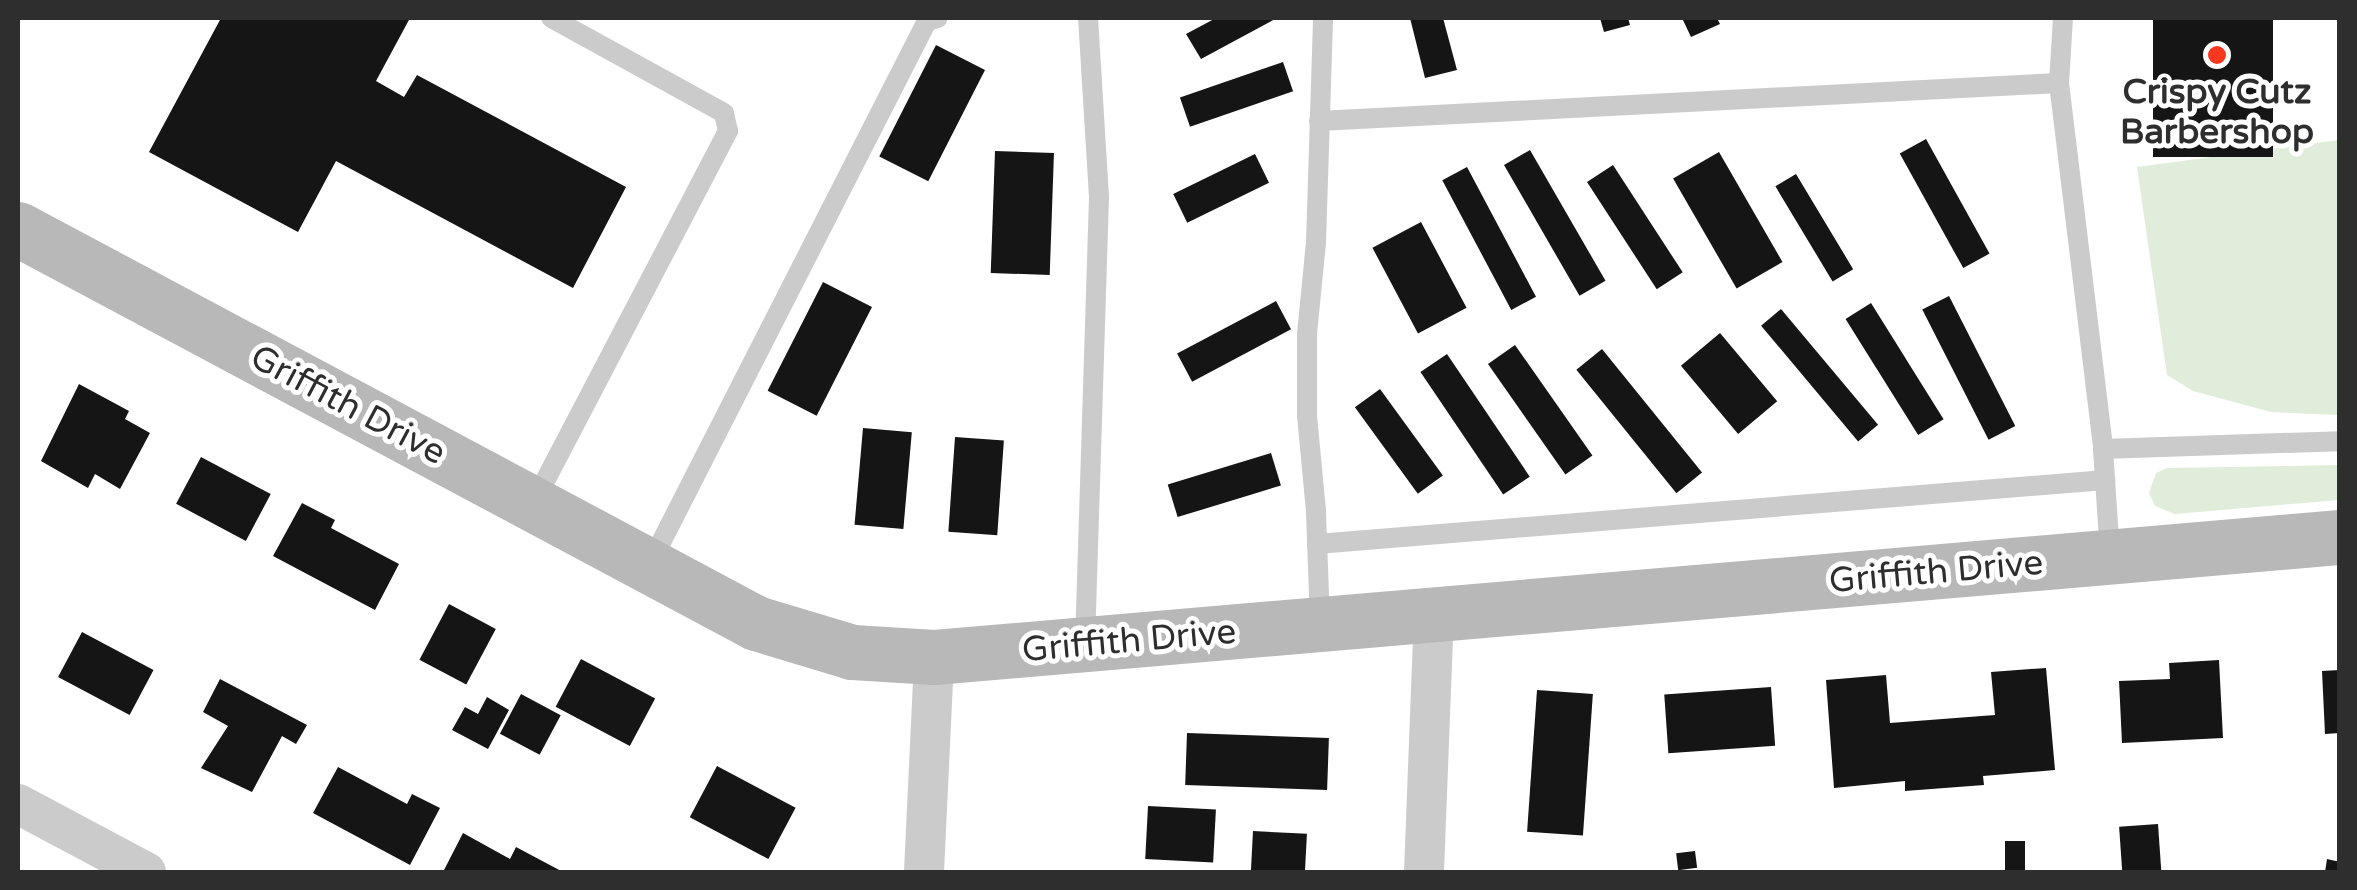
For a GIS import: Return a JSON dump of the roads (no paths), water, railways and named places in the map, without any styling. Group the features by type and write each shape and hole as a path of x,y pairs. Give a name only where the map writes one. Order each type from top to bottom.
{"street":[{"name":"Griffith Drive","path":"18,228 756,624 852,652 934,657 2340,537"},
{"path":"1424,872 1434,614"},
{"path":"924,872 934,657"},
{"path":"18,804 146,872"}],"lane":[{"path":"532,504 728,132 724,112 552,18"},
{"path":"649,566 926,21 938,18"},
{"path":"1085,645 1100,197 1088,18"},
{"path":"1320,624 1307,415 1307,334 1323,18"},
{"path":"2063,18 2058,83 2103,449 2110,556"},
{"path":"1319,121 2058,83"},
{"path":"2103,449 2340,440"},
{"path":"1317,544 2105,480"}],"place":[{"name":"Crispy Cutz Barbershop","path":"2217,55"}]}
